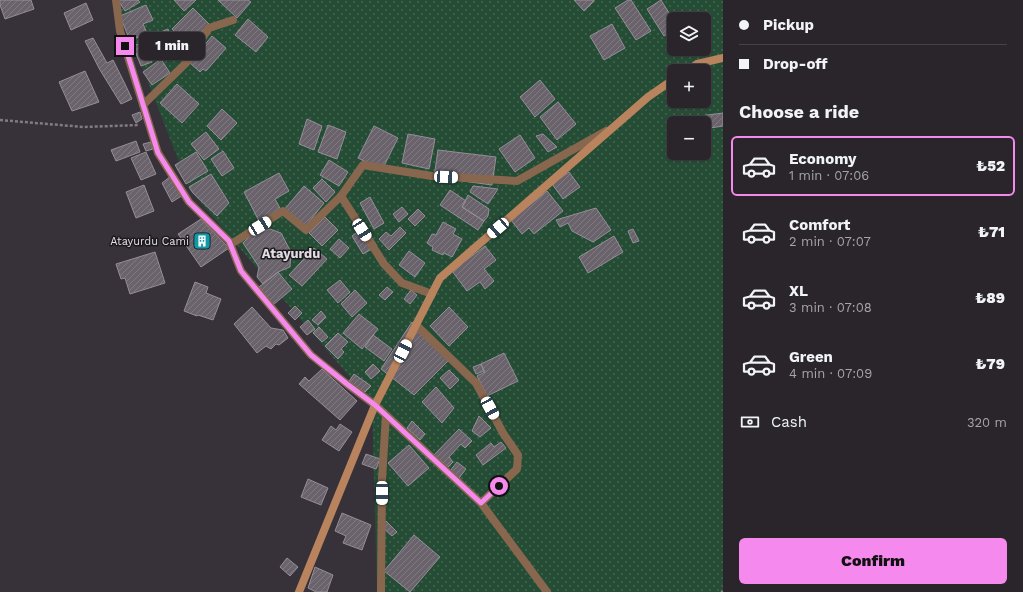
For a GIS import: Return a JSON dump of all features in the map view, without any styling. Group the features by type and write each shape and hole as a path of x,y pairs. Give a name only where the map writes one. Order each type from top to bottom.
{"street":[{"path":"116,0 120,31 158,153 189,202 229,241 241,271 311,355 375,405 481,503 547,592"},
{"path":"143,105 186,63 209,28 234,20"},
{"path":"697,64 723,58"},
{"path":"299,592 375,405 440,278 648,97 667,84"},
{"path":"230,244 283,211 306,230 341,196 362,165 432,176 517,181 613,127"},
{"path":"341,196 384,264 402,283 432,294"},
{"path":"416,325 476,383 503,433 518,455 517,469 481,503"},
{"path":"381,592 382,479 386,416"}],"path":[{"path":"0,120 84,127 149,125"}],"green space":[{"path":"116,0 723,0 723,592 377,592 372,403 190,190"}],"building":[{"path":"0,0 31,0 34,9 5,19 0,5"},
{"path":"118,0 138,0 140,2 125,11"},
{"path":"174,0 196,0 184,11"},
{"path":"218,0 248,0 251,2 237,18"},
{"path":"574,0 594,0 594,1 584,11"},
{"path":"628,0 631,0 651,31 636,40 615,8"},
{"path":"661,0 668,12 667,12 667,34 664,36 647,9"},
{"path":"86,3 93,20 71,30 64,13"},
{"path":"146,5 153,20 143,24 147,33 130,41 120,16"},
{"path":"193,8 209,24 188,45 172,29"},
{"path":"248,19 268,37 256,52 235,35"},
{"path":"612,24 625,48 604,60 590,36"},
{"path":"168,29 173,41 162,45 158,33"},
{"path":"212,36 226,48 206,71 203,69 200,72 190,63"},
{"path":"93,38 107,63 113,60 132,99 121,104 100,70 85,41"},
{"path":"144,42 152,62 141,66 133,46"},
{"path":"161,59 170,73 152,85 143,72"},
{"path":"85,71 99,102 72,111 59,82"},
{"path":"540,80 555,99 535,117 520,97"},
{"path":"177,84 199,104 182,123 160,103"},
{"path":"558,102 576,124 557,140 540,117"},
{"path":"222,109 237,123 221,140 207,126"},
{"path":"140,112 142,119 136,123 132,115"},
{"path":"723,113 723,126 711,128 711,116 700,116"},
{"path":"307,119 322,126 314,150 299,144"},
{"path":"328,125 346,132 337,159 318,152"},
{"path":"374,126 398,138 382,170 358,158"},
{"path":"206,132 219,149 204,160 191,144"},
{"path":"408,134 435,139 429,169 402,163"},
{"path":"543,134 557,147 548,152 536,136"},
{"path":"520,135 535,158 515,172 499,149"},
{"path":"136,141 140,152 116,161 111,150"},
{"path":"151,142 153,149 146,151 143,144"},
{"path":"438,150 496,157 492,185 434,177"},
{"path":"223,151 234,168 222,176 211,159"},
{"path":"146,152 156,174 141,180 131,158"},
{"path":"196,152 208,171 186,184 175,165"},
{"path":"329,160 348,172 339,186 320,175"},
{"path":"569,172 580,187 563,199 552,184"},
{"path":"279,173 289,191 275,199 281,210 259,221 244,192"},
{"path":"211,174 229,203 217,216 193,193 189,187"},
{"path":"171,176 183,195 172,202 162,183"},
{"path":"322,179 335,192 326,202 313,188"},
{"path":"144,185 154,211 136,218 126,192"},
{"path":"304,186 324,203 305,227 284,210"},
{"path":"473,186 498,189 488,204 470,192"},
{"path":"450,190 466,201 462,207 484,221 478,230 440,205"},
{"path":"547,191 563,211 534,234 529,228 522,234 511,220"},
{"path":"468,195 489,209 488,216 484,221 462,207"},
{"path":"370,197 384,223 374,229 360,203"},
{"path":"402,207 408,214 399,222 393,214"},
{"path":"596,208 611,230 593,242 572,231 568,223 560,227 556,220"},
{"path":"418,209 425,216 415,226 408,219"},
{"path":"325,217 338,230 322,246 309,233"},
{"name":"Atayurdu Cami","path":"201,219 229,248 201,267 178,234"},
{"path":"443,222 456,229 453,234 462,239 452,257 432,250 433,247 427,243 432,234 436,235"},
{"path":"365,227 377,246 363,254 352,236"},
{"path":"400,227 406,233 389,250 379,239 386,232 391,236"},
{"path":"270,229 281,233 291,252 290,267 278,272 263,284 257,277 259,267 243,243 251,235"},
{"path":"633,229 639,241 633,243 628,231"},
{"path":"614,236 623,252 588,273 579,257"},
{"path":"339,239 349,248 340,258 330,249"},
{"path":"485,246 496,260 484,269 494,281 485,289 480,282 467,291 452,271"},
{"path":"314,248 327,259 302,286 289,275"},
{"path":"409,251 425,263 415,277 399,265"},
{"path":"155,252 165,283 130,294 125,278 121,279 116,264"},
{"path":"278,272 292,289 273,305 259,287"},
{"path":"340,280 350,292 338,303 327,290"},
{"path":"195,282 208,287 206,293 221,299 213,320 184,311"},
{"path":"387,287 393,292 385,300 379,295"},
{"path":"355,290 367,303 352,317 341,304"},
{"path":"411,290 417,295 410,304 404,299"},
{"path":"295,306 302,313 295,320 288,313"},
{"path":"252,307 271,328 283,330 288,338 279,345 276,344 271,349 266,346 257,353 234,324"},
{"path":"449,307 468,327 449,346 430,326"},
{"path":"321,311 326,317 318,325 312,320"},
{"path":"359,314 378,329 362,349 343,333"},
{"path":"308,320 315,329 307,335 300,327"},
{"path":"412,322 453,356 414,395 381,369"},
{"path":"319,327 328,337 322,342 313,333"},
{"path":"338,333 348,342 341,349 344,352 338,359 325,346"},
{"path":"373,335 392,349 384,361 365,347"},
{"path":"504,353 518,381 487,396 477,376 485,372 481,364"},
{"path":"373,364 380,371 371,379 365,372"},
{"path":"481,364 484,371 476,374 473,367"},
{"path":"322,369 357,401 340,420 299,384 305,377 309,381"},
{"path":"449,370 459,380 450,389 440,378"},
{"path":"354,374 371,386 364,393 347,384"},
{"path":"436,387 454,408 442,423 422,402"},
{"path":"479,416 491,428 480,437 472,431"},
{"path":"412,421 425,434 420,440 407,428"},
{"path":"340,424 352,432 339,451 322,440 331,426 336,430"},
{"path":"459,429 472,441 465,448 461,444 449,457 453,462 447,468 433,456"},
{"path":"501,442 506,448 483,465 476,455 491,443 494,447"},
{"path":"409,445 429,468 408,486 388,463"},
{"path":"366,454 380,459 376,469 362,464"},
{"path":"457,462 466,469 459,478 450,471"},
{"path":"308,479 328,488 321,505 301,497"},
{"path":"342,513 371,525 362,550 343,543 346,536 335,531"},
{"path":"386,521 397,532 392,536 381,526"},
{"path":"414,535 440,557 410,592 384,571"},
{"path":"287,558 298,567 290,576 280,567"},
{"path":"315,567 333,575 327,592 316,592 308,588"}],"place":[{"name":"Atayurdu Cami","path":"202,241"}],"district":[{"name":"Atayurdu","path":"291,253"}],"route":[{"path":"125,46 158,153 189,202 229,241 241,271 311,355 375,405 481,503 499,486"}]}
